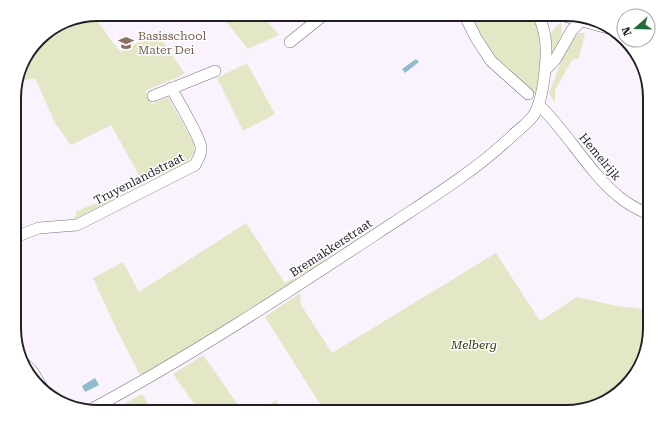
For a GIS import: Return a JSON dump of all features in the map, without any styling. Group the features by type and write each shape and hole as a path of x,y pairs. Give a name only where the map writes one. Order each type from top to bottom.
{"street":[{"path":"290,42 316,21"},
{"path":"468,21 476,38 491,61 528,94"},
{"name":"Bremakkerstraat","path":"99,405 135,386 338,259 448,187 506,142 532,118 539,105 545,70 545,33 541,21"},
{"path":"545,70 555,60 572,30 580,22"},
{"path":"153,96 215,71"},
{"name":"Truyenlandstraat","path":"21,235 39,228 77,225 195,165 200,157 201,147 198,138 171,88"},
{"name":"Hemelrijk","path":"539,105 553,119 606,185 619,198 643,212"}],"green space":[{"path":"97,21 120,52 157,33 185,74 145,91 152,104 168,97 193,142 195,152 191,158 179,167 142,181 111,125 71,145 55,123 35,78 23,81 31,59 47,40 59,31 73,25"},
{"path":"226,21 267,21 279,35 248,49"},
{"path":"471,21 534,21 536,23 541,43 541,60 537,93 532,94 492,59"},
{"path":"561,23 562,32 552,58 550,43 551,34 553,30"},
{"path":"579,33 585,33 579,58 572,60 555,90 555,103 549,93 569,42"},
{"path":"247,63 275,114 243,131 217,78"},
{"path":"110,197 113,202 75,220 74,217 77,216 75,212"},
{"path":"246,223 285,283 296,277 297,279 295,282 141,377 93,278 123,262 139,292"},
{"name":"Melberg","path":"496,253 540,321 577,297 617,306 643,309 642,343 630,371 617,386 605,395 581,404 321,405 265,317 300,293 301,305 332,353"},
{"path":"324,258 326,262 304,276 300,274"},
{"path":"203,355 238,405 195,405 173,374"},
{"path":"142,394 149,405 121,405"},
{"path":"276,400 279,405 269,405"}],"water":[{"path":"416,59 419,62 405,73 402,69"},
{"path":"95,378 99,385 85,392 82,386"}],"place":[{"name":"Basisschool Mater Dei","path":"126,43"}]}
